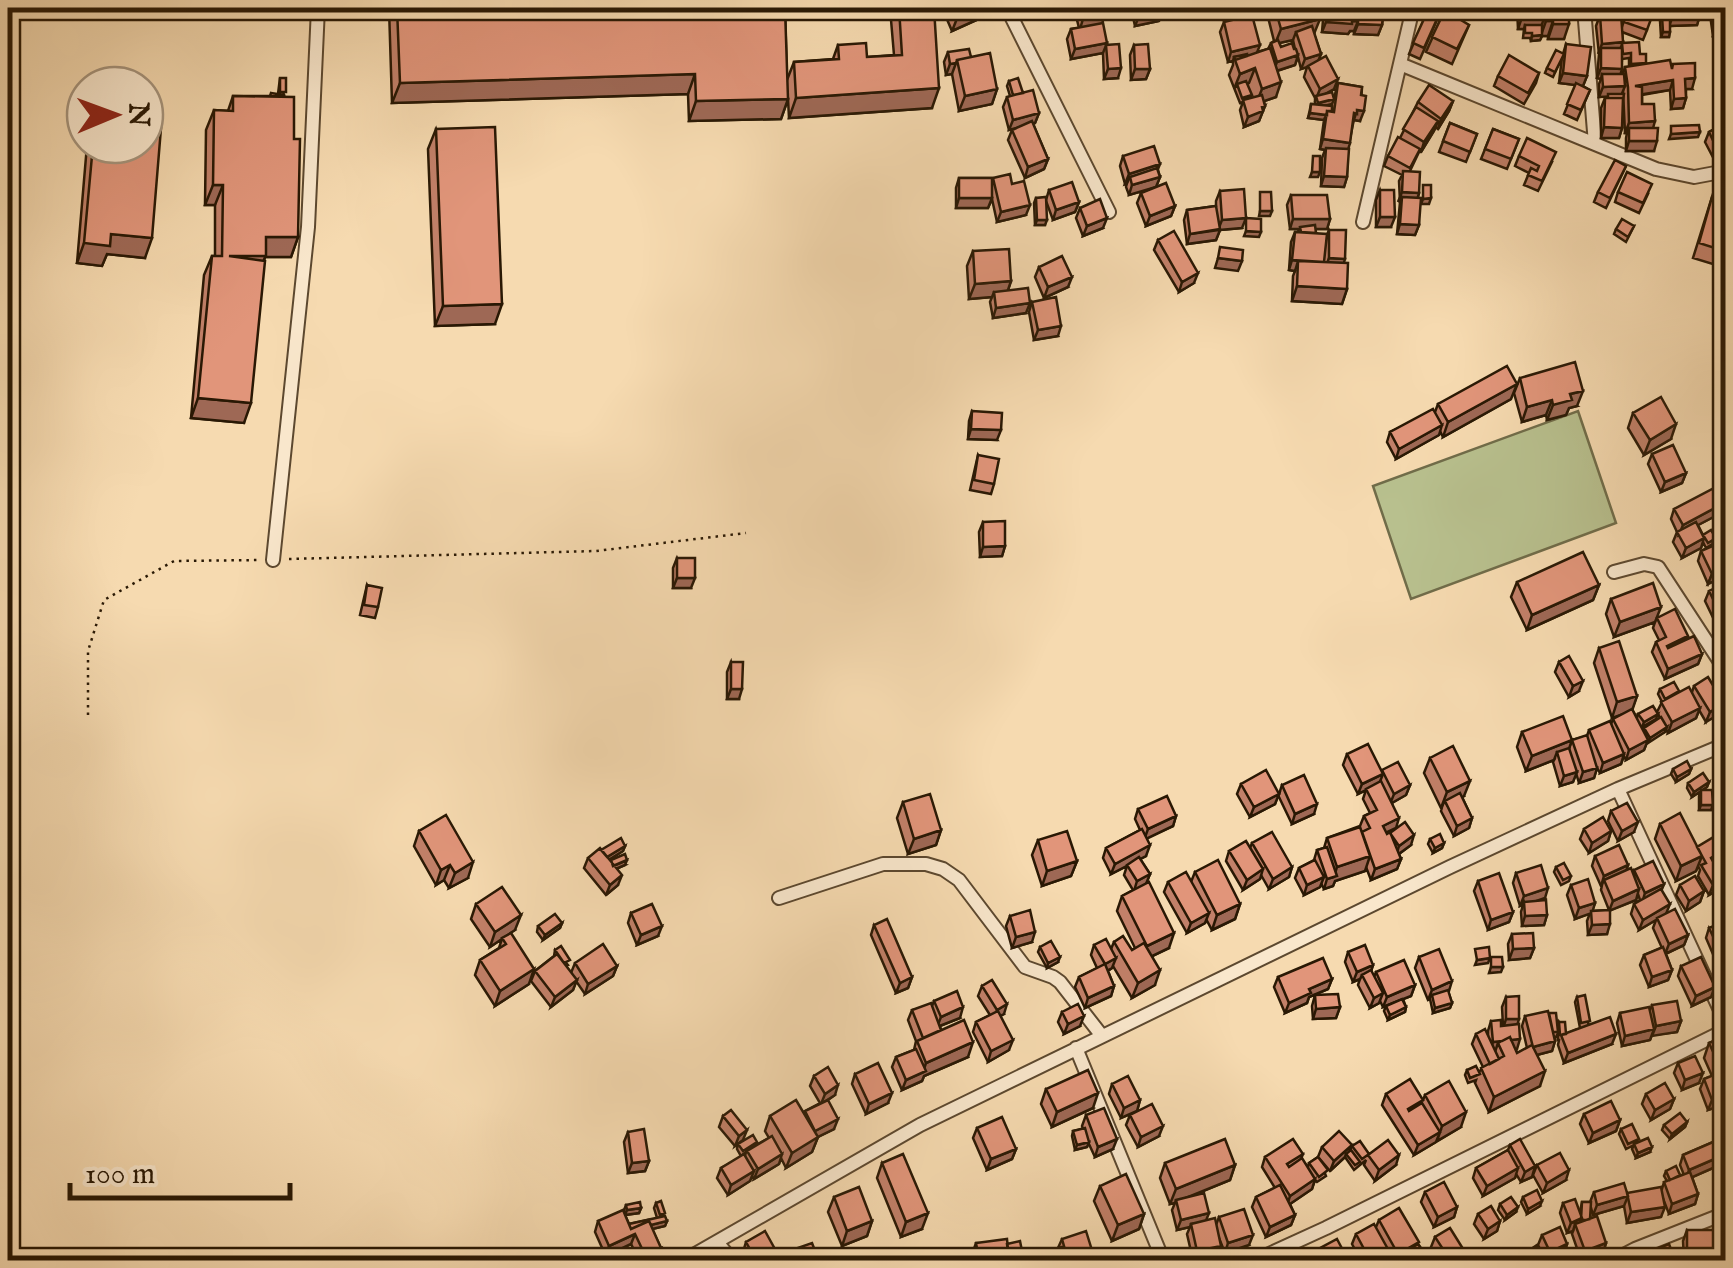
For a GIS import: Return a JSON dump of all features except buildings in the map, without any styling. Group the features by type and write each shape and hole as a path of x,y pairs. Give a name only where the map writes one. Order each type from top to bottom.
{"street":[{"path":"273,560 308,227 318,8"},
{"path":"1006,8 1109,212"},
{"path":"1363,222 1414,8"},
{"path":"1584,8 1595,144"},
{"path":"1400,64 1656,170 1694,178 1726,171"},
{"path":"1614,572 1644,564 1658,568 1726,671"},
{"path":"685,1260 920,1125 1415,884 1618,789 1726,744"},
{"path":"1256,1260 1726,1026 1618,789"},
{"path":"778,898 883,864 943,868 959,880 1025,966 1060,982 1102,1036"},
{"path":"1076,1048 1162,1260"},
{"path":"1614,1260 1726,1213"},
{"path":"717,1242 732,1260"}],"path":[{"path":"88,715 88,650 104,600 174,561 596,551 746,533"}],"green space":[{"path":"1578,411 1616,523 1411,599 1373,486"}]}
